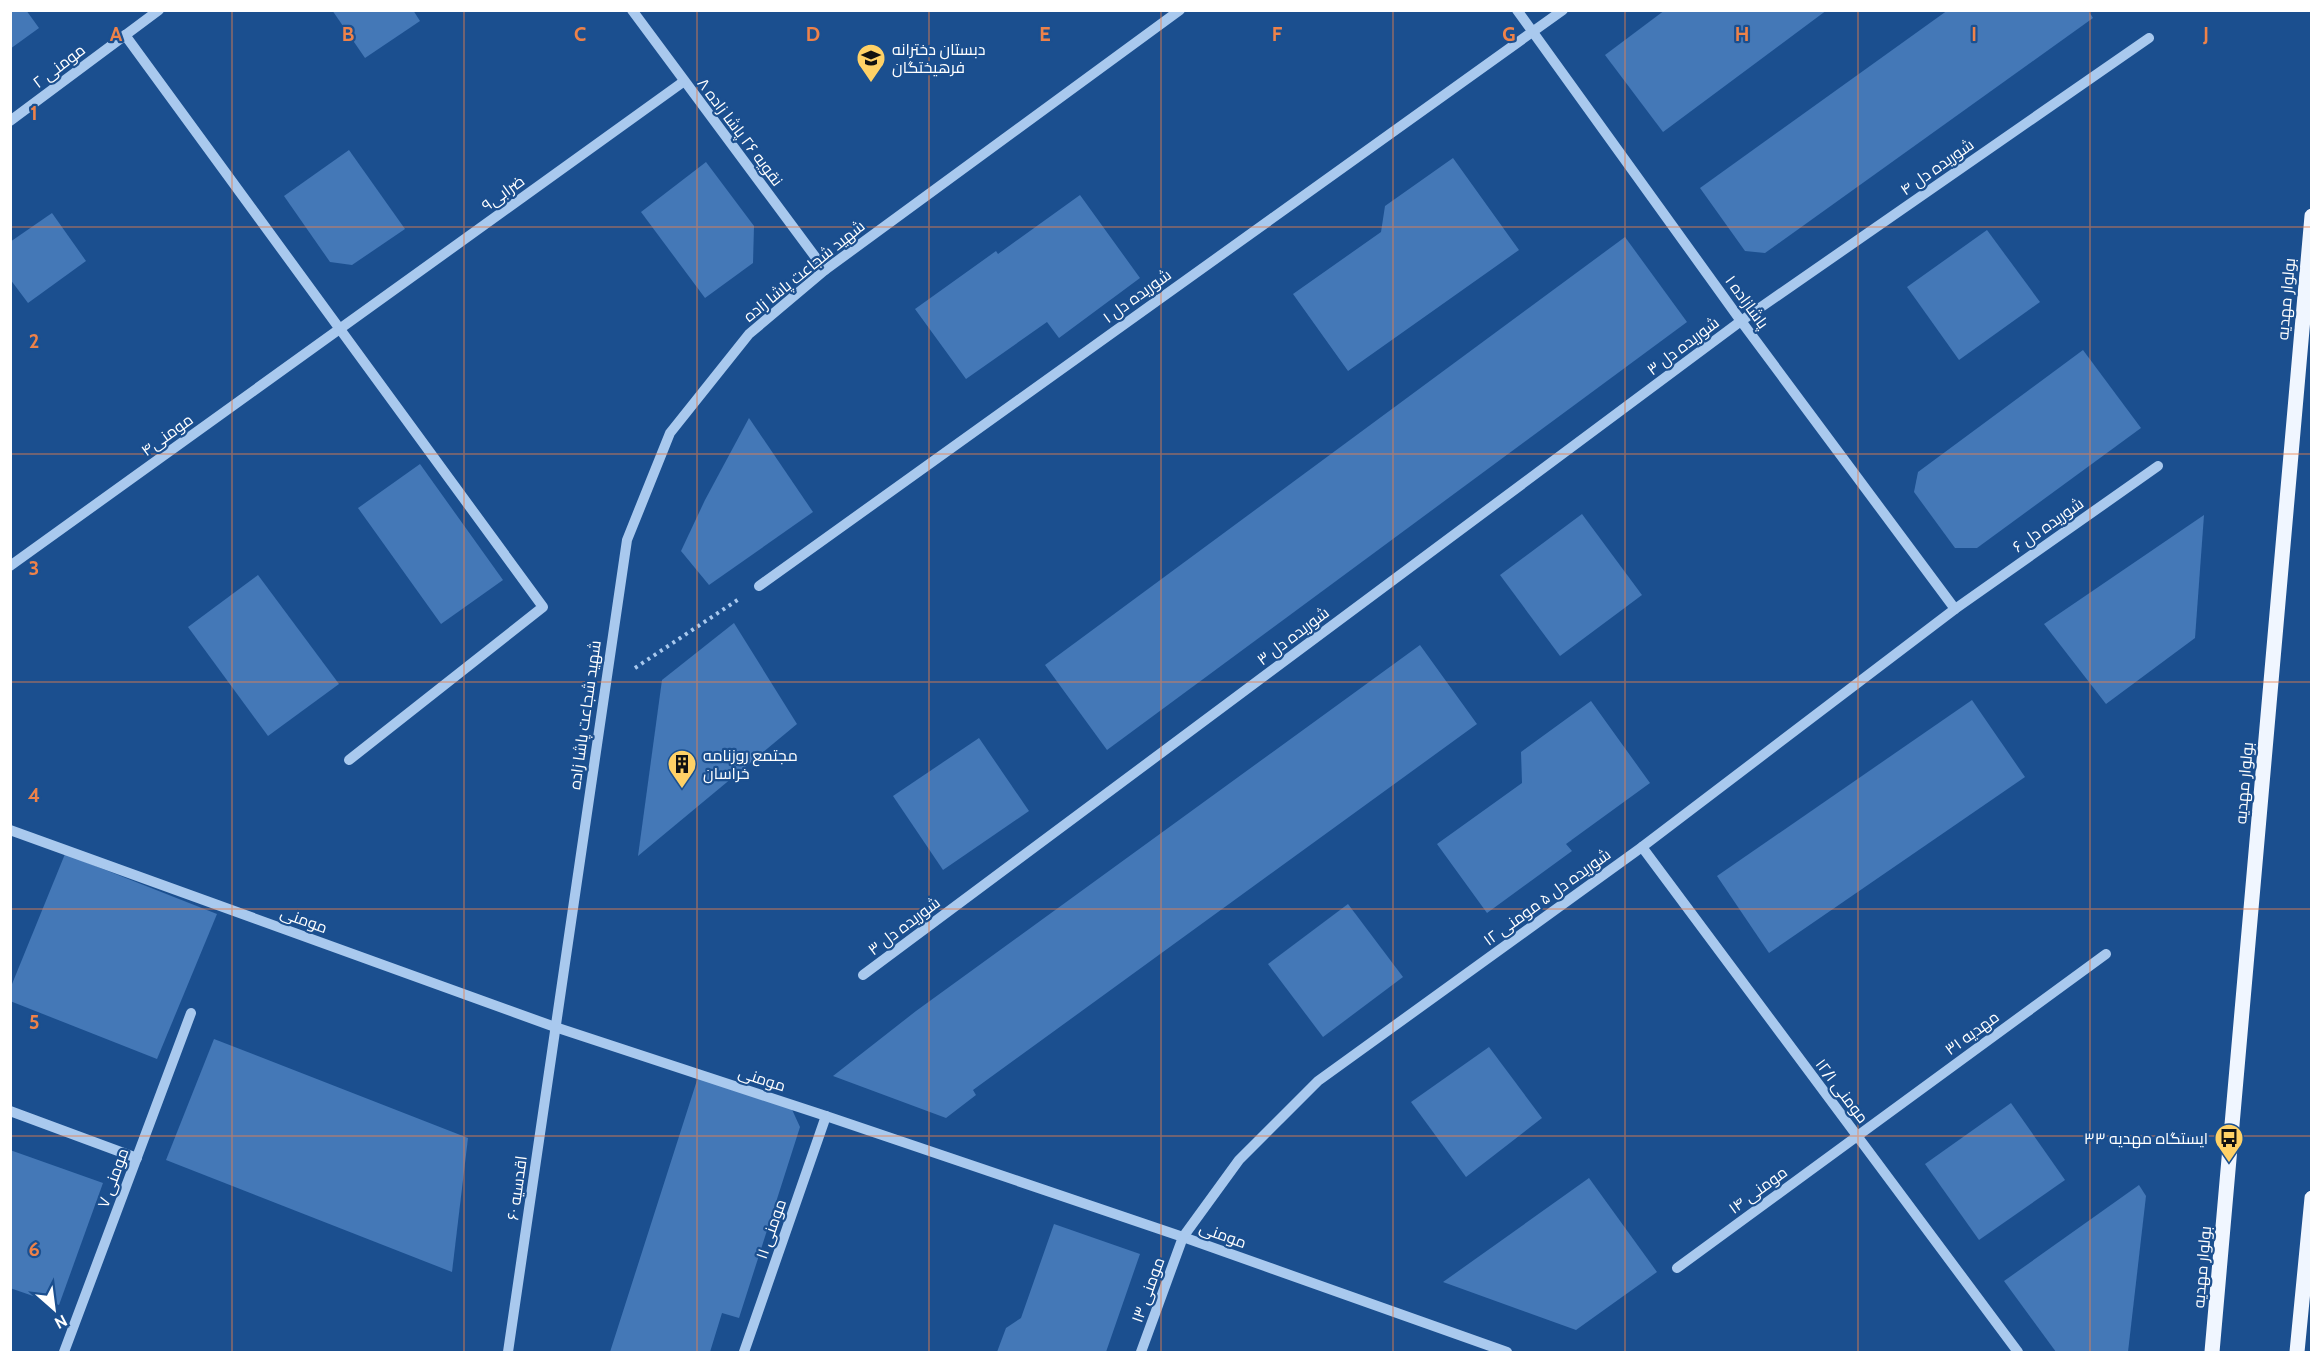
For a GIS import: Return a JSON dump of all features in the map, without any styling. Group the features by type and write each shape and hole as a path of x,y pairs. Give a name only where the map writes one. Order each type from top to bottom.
{"main road":[{"name":"بولوار مهدیه","path":"2212,1353 2312,216"},
{"path":"2297,1353 2312,1198"}],"street":[{"name":"مومنی ۲","path":"10,121 159,10"},
{"name":"نقویه ۲۶ پاشا زاده ۸","path":"632,10 683,82 825,270"},
{"name":"شهید شجاعت پاشا زاده","path":"555,1027 627,540 670,433 749,334 825,270 1180,10"},
{"name":"پاشازاده ۱","path":"1517,10 1742,321 1955,609"},
{"name":"شوریده دل ۱","path":"759,586 1563,10"},
{"path":"125,35 543,607 349,760"},
{"name":"شوریده دل ۴","path":"1742,321 2149,38"},
{"name":"ضرابی۹","path":"341,328 683,82"},
{"name":"شوریده دل ۳","path":"863,975 1742,321"},
{"name":"مومنی۴","path":"10,566 341,328"},
{"name":"شوریده دل ۶","path":"1955,609 2158,466"},
{"name":"شوریده دل ۵ مومنی ۱۲","path":"1183,1237 1239,1160 1318,1081 1642,847 1955,609"},
{"name":"مومنی","path":"10,830 555,1027 1183,1237 1507,1353"},
{"name":"مومنی ۱۲/۱","path":"1642,847 2018,1353"},
{"name":"مهدیه ۳۱","path":"1857,1136 2106,954"},
{"name":"مومنی ۷","path":"64,1353 191,1013"},
{"name":"اقدسیه ۶۰","path":"508,1353 555,1027"},
{"path":"10,1111 137,1158"},
{"name":"مومنی ۱۱","path":"744,1353 826,1116"},
{"name":"مومنی ۱۴","path":"1677,1268 1857,1136"},
{"name":"مومنی ۱۳","path":"1141,1353 1183,1237"}],"path":[{"path":"604,688 759,586"}],"building":[{"path":"10,10 26,10 39,28 10,49"},
{"path":"332,10 413,10 420,21 365,58"},
{"path":"1665,10 1827,10 1663,132 1605,55"},
{"path":"1948,10 2088,10 2093,18 1765,253 1745,251 1700,188"},
{"path":"349,150 405,229 352,265 330,262 284,196"},
{"path":"1453,158 1519,250 1348,371 1293,294 1381,232 1385,206"},
{"path":"706,162 754,226 753,263 705,298 641,212"},
{"path":"1080,195 1140,278 1059,338 1047,322 966,379 915,309 996,251 998,254"},
{"path":"52,213 86,261 28,303 10,279 10,242"},
{"path":"1987,230 2040,302 1959,360 1907,287"},
{"path":"1625,237 1687,322 1107,750 1045,665"},
{"path":"2083,350 2141,428 1977,548 1955,548 1914,492 1918,472"},
{"path":"749,418 813,512 709,585 681,551 705,500"},
{"path":"420,464 503,580 441,624 358,508"},
{"path":"1582,514 1642,595 1560,656 1500,575"},
{"path":"2204,515 2195,638 2106,704 2044,624"},
{"path":"258,575 339,684 268,736 188,627"},
{"name":"مجتمع روزنامه خراسان","path":"734,623 797,724 638,856 662,680"},
{"path":"1420,645 1477,724 973,1090 976,1095 946,1118 833,1076 916,1011"},
{"path":"1972,700 2025,777 1769,953 1717,876"},
{"path":"1591,701 1650,783 1566,844 1572,851 1487,913 1437,844 1522,783 1521,752"},
{"path":"979,738 1029,811 943,870 893,796"},
{"path":"65,854 217,914 157,1059 10,1001 10,989"},
{"path":"1348,904 1403,977 1323,1037 1268,964"},
{"path":"214,1039 468,1138 452,1272 166,1160"},
{"path":"1489,1047 1542,1118 1466,1177 1411,1102"},
{"path":"699,1074 789,1103 800,1127 739,1318 722,1313 710,1352 610,1352"},
{"path":"2011,1103 2065,1180 1979,1240 1925,1164"},
{"path":"10,1150 103,1183 59,1305 10,1288"},
{"path":"1589,1178 1657,1272 1576,1330 1443,1282"},
{"path":"2139,1185 2146,1196 2128,1352 2056,1352 2004,1281"},
{"path":"1054,1224 1140,1254 1106,1352 997,1352 1006,1328 1021,1318"}],"place":[{"name":"دبستان دخترانه فرهیختگان","path":"871,84"},
{"name":"مجتمع روزنامه خراسان","path":"682,790"},
{"name":"ایستگاه مهدیه ۳۳","path":"2229,1164"}]}
